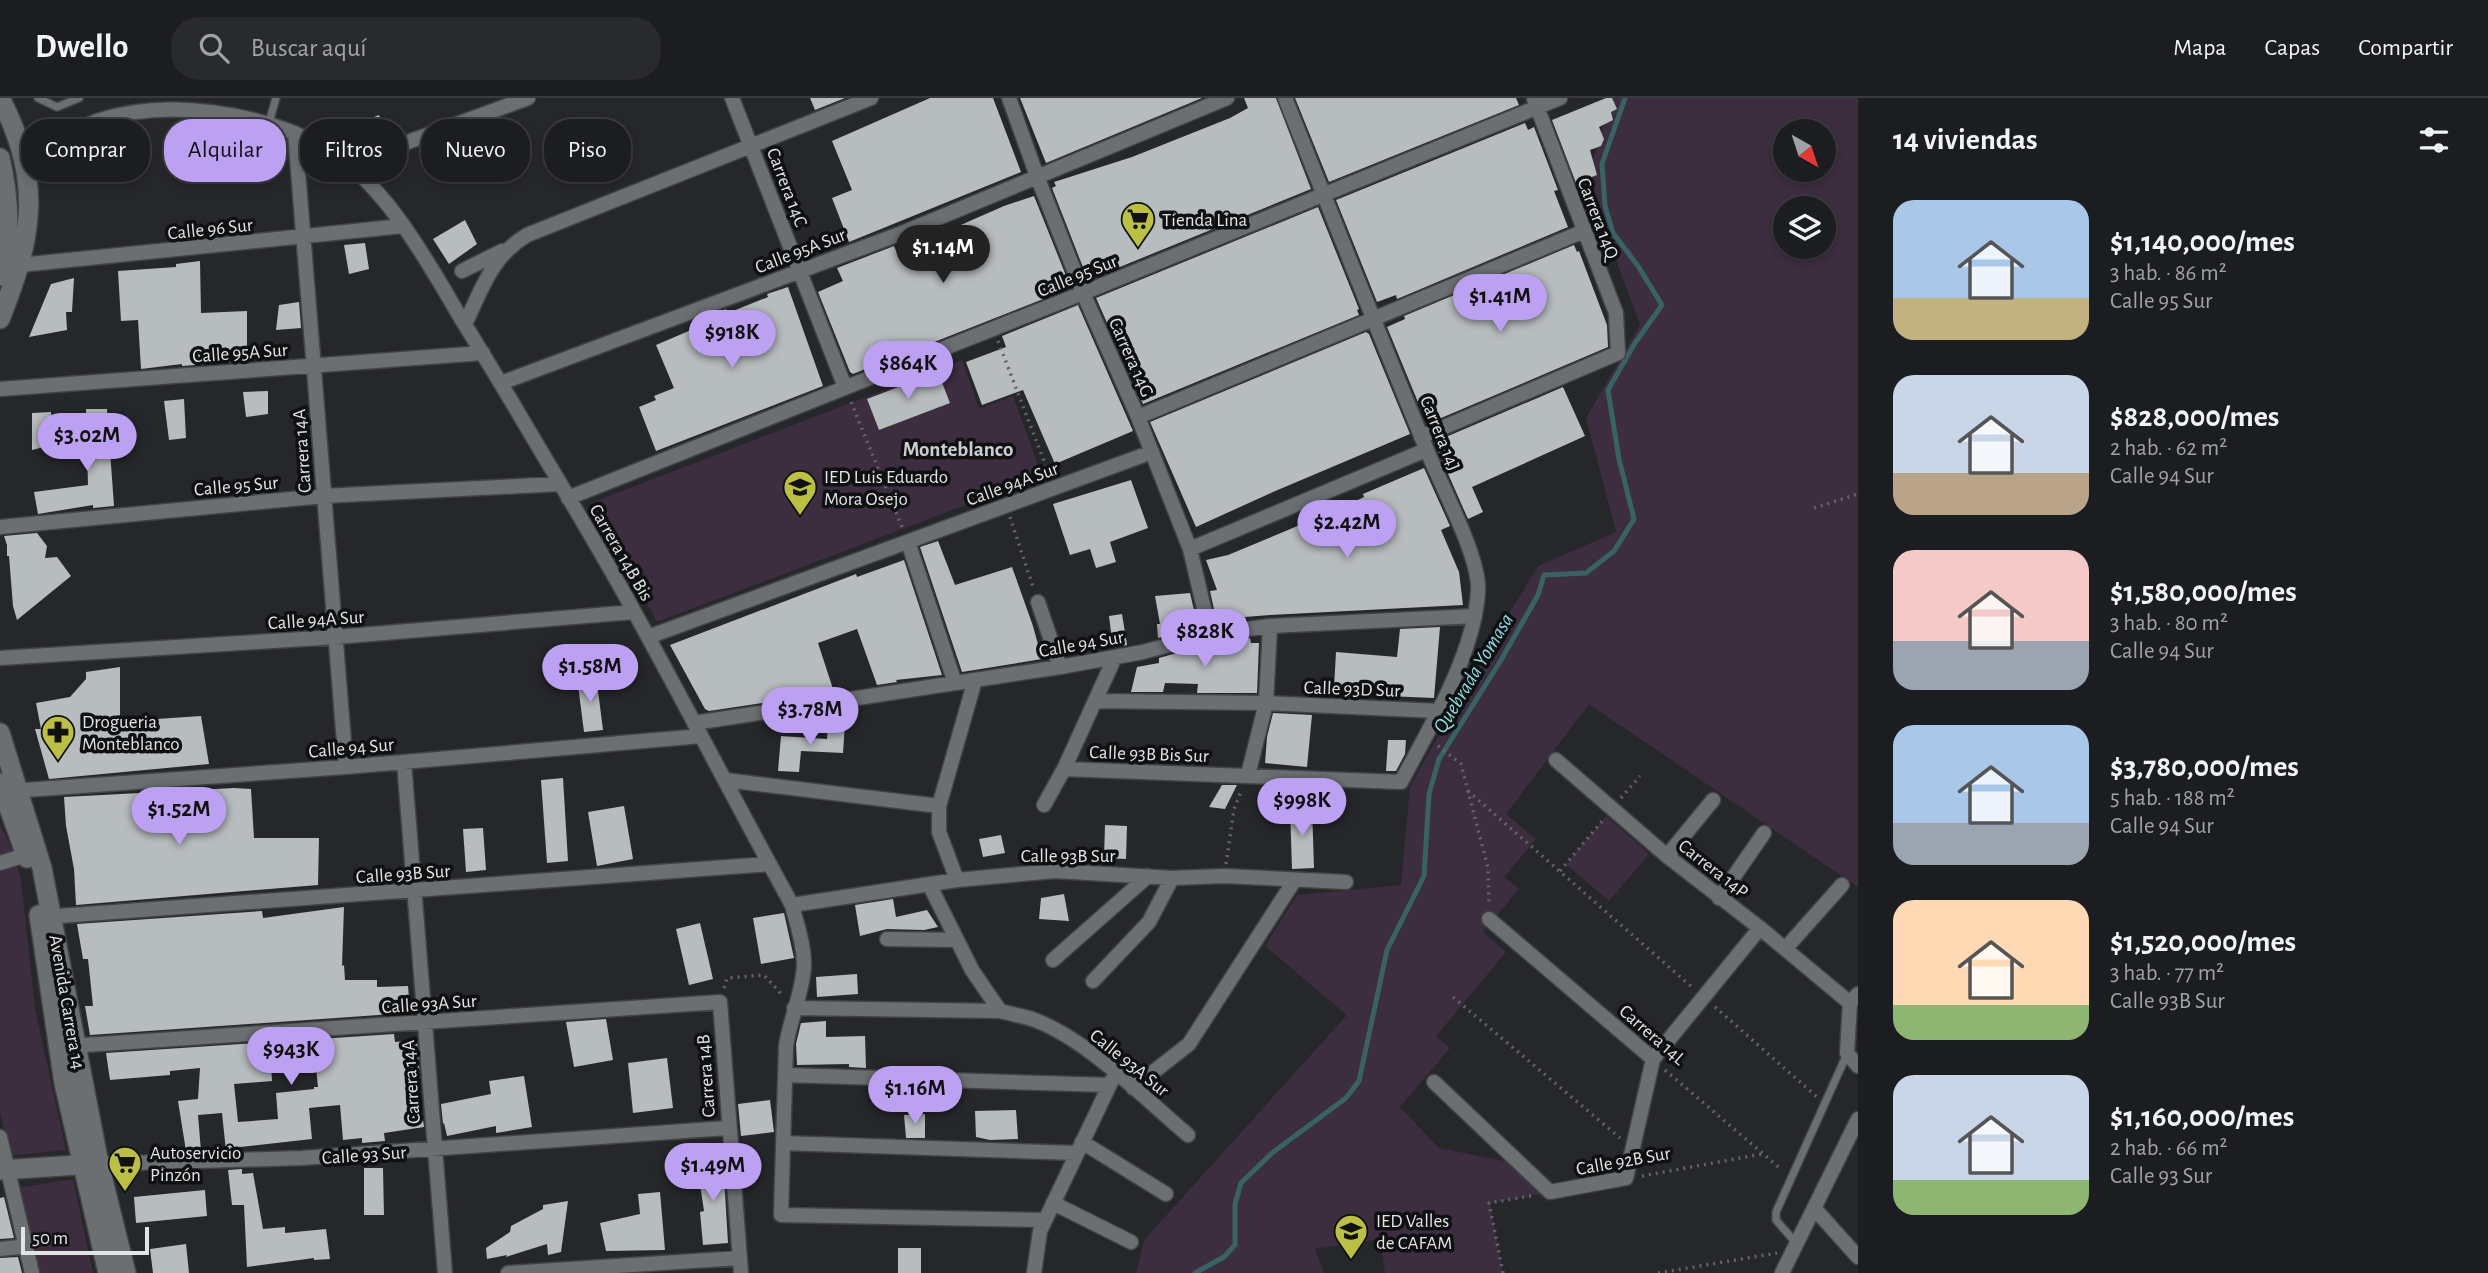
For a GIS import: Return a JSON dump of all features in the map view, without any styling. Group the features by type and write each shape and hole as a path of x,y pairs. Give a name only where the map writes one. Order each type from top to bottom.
{"main road":[{"path":"0,98 21,152"},
{"path":"1,171 28,187"},
{"path":"0,276 6,252 1,171"},
{"path":"0,319 20,265 29,219 27,182"},
{"path":"4,211 16,218 29,219"},
{"name":"Avenida Carrera 14","path":"0,733 7,788 32,853 46,917 66,1046 91,1164 108,1273"},
{"name":"Avenida Carrera 14","path":"91,1164 125,1273"},
{"name":"Calle 93 Sur","path":"3,1170 91,1164"}],"street":[{"path":"407,142 527,98"},
{"name":"Carrera 14C","path":"732,98 845,387"},
{"path":"462,271 527,235 871,98"},
{"name":"Carrera 14G","path":"1009,98 1083,293 1138,417 1190,549 1210,634"},
{"name":"Calle 95A Sur","path":"501,383 902,233 1227,98"},
{"name":"Carrera 14J","path":"1285,98 1473,559 1479,588 1475,616 1456,672 1439,711 1401,782"},
{"name":"Calle 95 Sur","path":"568,498 1324,195 1535,102 1560,98"},
{"name":"Carrera 14Q","path":"1424,444 1618,354 1616,313 1535,102"},
{"name":"Carrera 14B Bis","path":"103,119 152,109 194,110 256,119"},
{"name":"Carrera 14B Bis","path":"286,129 300,136"},
{"name":"Carrera 14A","path":"295,133 346,766"},
{"name":"Carrera 14B Bis","path":"366,182 403,226 501,383 648,637 792,905 801,937 804,965 800,993 786,1046 780,1215 1045,1220"},
{"name":"Calle 96 Sur","path":"20,265 403,226"},
{"path":"1138,417 1584,231"},
{"path":"465,324 495,263 506,249"},
{"name":"Calle 95A Sur","path":"0,389 483,353"},
{"path":"1190,549 1424,444"},
{"name":"Calle 94A Sur","path":"648,637 1152,453"},
{"name":"Calle 95 Sur","path":"0,527 323,496 560,484"},
{"path":"908,542 955,683"},
{"path":"1038,602 1060,667"},
{"name":"Calle 94A Sur","path":"0,658 336,638 634,612"},
{"name":"Calle 94 Sur","path":"7,788 404,762 697,729 1115,657 1210,634 1269,626 1475,616"},
{"path":"1248,775 1266,703 1269,626"},
{"path":"1044,805 1064,769 1115,657"},
{"path":"957,880 939,832 939,806 975,680"},
{"name":"Calle 93D Sur","path":"1096,701 1266,703 1439,711"},
{"name":"Carrera 14P","path":"1556,760 1719,898 1854,998"},
{"name":"Carrera 14A","path":"404,762 445,1273"},
{"name":"Calle 93B Bis Sur","path":"1064,769 1401,782"},
{"path":"724,780 939,806"},
{"path":"1667,856 1713,800"},
{"path":"1719,898 1764,833"},
{"path":"0,863 32,853"},
{"name":"Calle 93B Sur","path":"46,917 769,864"},
{"name":"Calle 93B Sur","path":"792,905 957,880 1055,871 1172,878 1224,876 1346,882"},
{"path":"1053,960 1148,876"},
{"path":"1093,981 1149,922 1172,878"},
{"path":"1133,1088 1189,1044 1294,881"},
{"path":"929,884 972,970 1000,1011"},
{"path":"1785,948 1842,885"},
{"name":"Carrera 14L","path":"1489,919 1653,1059"},
{"path":"1626,1178 1653,1059 1760,928"},
{"path":"887,939 957,940"},
{"path":"1854,998 1847,1053 1858,1066"},
{"name":"Calle 93A Sur","path":"66,1046 720,1002"},
{"name":"Carrera 14B","path":"720,1002 741,1273"},
{"name":"Calle 93A Sur","path":"794,1008 1000,1011 1033,1020 1062,1034 1100,1059 1112,1079 1133,1088 1188,1135"},
{"path":"785,1075 1112,1079 1040,1231 1034,1273"},
{"path":"1434,1082 1550,1192"},
{"path":"1782,1273 1858,1119"},
{"name":"Calle 93 Sur","path":"91,1164 302,1158 728,1128"},
{"path":"0,1137 3,1170 27,1246 32,1273"},
{"path":"783,1143 1079,1148 1166,1194"},
{"name":"Calle 92B Sur","path":"1550,1192 1626,1178"},
{"path":"1053,1203 1131,1242"},
{"path":"1814,1208 1858,1257"},
{"path":"0,1249 27,1246"},
{"path":"508,1273 740,1258"}],"lane":[{"path":"38,98 57,107 79,98"},
{"path":"270,119 276,98"},
{"path":"1795,1247 1776,1220 1776,1212 1847,1053"}],"path":[{"path":"993,329 1055,488"},
{"path":"845,387 908,542"},
{"path":"1814,508 1858,494"},
{"path":"1007,506 1038,602"},
{"path":"1440,748 1461,764 1488,868 1489,919"},
{"path":"1224,876 1234,809 1248,775"},
{"path":"1560,872 1640,776"},
{"path":"1468,791 1825,1104"},
{"path":"720,1002 727,978 764,975 794,1008"},
{"path":"1453,997 1632,1149"},
{"name":"Carrera 14L","path":"1653,1059 1791,1178"},
{"name":"Calle 92B Sur","path":"1626,1178 1763,1154"},
{"path":"1503,1273 1489,1203 1550,1192"},
{"path":"1658,1273 1795,1247"}],"shaded area":[{"path":"1611,98 1858,98 1858,887 1589,704 1506,814 1536,839 1504,877 1519,889 1483,932 1506,952 1436,1036 1450,1048 1400,1107 1439,1148 1509,1162 1540,1194 1490,1203 1503,1273 1385,1273 1380,1239 1315,1249 1324,1273 1136,1273 1144,1240 1347,1015 1265,946 1297,895 1401,885 1410,786 1499,630 1538,566 1616,532 1586,418 1640,325 1587,181"},
{"path":"962,360 979,409 1013,396 1042,476 657,622 591,503"},
{"path":"1606,816 1649,854 1609,901 1566,864"},
{"path":"0,824 13,852 21,879 35,1009 66,1150 10,1156 0,1112"},
{"path":"73,1179 93,1273 36,1273 17,1188"}],"building":[{"path":"810,98 845,98 815,110"},
{"path":"930,98 993,98 1021,172 849,242 832,198 852,190 832,141"},
{"path":"1020,98 1202,98 1046,163"},
{"path":"1244,98 1276,98 1311,189 1088,280 1052,188 1056,186 1054,182 1132,157 1230,118 1248,108"},
{"path":"1295,98 1516,98 1519,105 1329,182"},
{"path":"1612,98 1617,109 1611,112 1613,120 1599,127 1604,139 1601,146 1590,150 1597,175 1576,183 1552,120"},
{"path":"1525,123 1528,130 1534,127 1558,190 1554,191 1568,227 1397,299 1396,295 1377,302 1336,200"},
{"path":"1034,196 1071,288 853,374 850,372 818,292 843,281 837,268 894,246 897,253 1004,206"},
{"path":"1318,207 1359,309 1359,315 1143,404 1096,298"},
{"path":"465,220 477,244 449,264 433,239"},
{"path":"365,243 369,269 349,274 344,245"},
{"path":"1574,245 1577,252 1579,251 1607,325 1608,347 1427,424 1387,327 1405,319 1404,316"},
{"path":"200,261 201,313 247,311 247,361 141,369 138,320 121,321 118,271 176,267 176,264"},
{"path":"74,278 72,312 66,312 67,330 29,337 51,284"},
{"path":"788,287 823,386 656,451 639,407 656,400 654,396 674,388 656,345 712,321 711,316 726,309 728,313"},
{"path":"299,302 301,328 276,330 279,305"},
{"path":"1078,305 1133,431 1055,464 1023,390 982,405 966,362 1006,347 1002,336"},
{"path":"1366,332 1410,434 1196,527 1150,422"},
{"path":"938,372 950,403 879,430 867,399"},
{"path":"1563,387 1585,436 1472,487 1483,512 1468,519 1434,442"},
{"path":"268,391 268,414 246,417 243,392"},
{"path":"184,399 186,438 169,440 164,401"},
{"path":"86,409 107,409 114,506 93,508 93,505 38,514 34,492 88,485"},
{"path":"51,412 52,445 32,450 32,413"},
{"path":"1424,468 1450,526 1441,530 1459,572 1463,605 1270,615 1217,623 1210,591 1217,590 1206,560 1228,555 1343,507 1364,497 1363,494"},
{"path":"1131,480 1148,528 1110,542 1116,562 1096,568 1090,549 1070,555 1053,504"},
{"path":"37,533 47,546 45,558 57,557 71,576 17,620 4,536"},
{"path":"938,541 955,585 1012,567 1042,659 962,672 920,547"},
{"path":"904,560 942,675 877,685 857,629 818,643 834,692 709,711 705,709 670,645 856,574 857,577"},
{"path":"1190,593 1198,627 1158,638 1157,624 1160,624 1155,596"},
{"path":"1122,614 1127,645 1113,648 1109,616"},
{"path":"1440,627 1434,698 1362,695 1362,689 1334,688 1336,652 1397,657 1400,629"},
{"path":"1250,638 1251,643 1259,643 1257,693 1197,693 1198,684 1165,683 1163,692 1131,692 1137,667 1159,663 1159,658 1212,643"},
{"path":"120,667 120,719 201,716 209,764 49,779 35,729 41,729 36,703 70,697 86,679 86,672"},
{"path":"596,675 603,730 584,732 577,677"},
{"path":"1273,713 1312,715 1307,767 1265,763 1267,737"},
{"path":"828,723 845,723 843,753 801,751 799,772 778,771 781,736 827,739"},
{"path":"1388,740 1406,740 1405,754 1396,771 1386,771"},
{"path":"563,778 568,861 547,863 541,780"},
{"path":"1222,785 1237,785 1225,809 1209,807"},
{"path":"251,789 254,838 319,838 318,885 76,905 64,797"},
{"path":"624,806 633,859 597,866 588,812"},
{"path":"1312,807 1314,868 1292,869 1290,808"},
{"path":"1105,825 1127,826 1126,859 1104,858"},
{"path":"483,828 486,870 466,872 463,829"},
{"path":"1001,835 1005,853 983,857 979,839"},
{"path":"1064,894 1069,921 1039,919 1041,898"},
{"path":"893,899 896,917 927,910 938,927 924,930 887,929 860,936 855,905"},
{"path":"344,907 342,966 344,965 345,980 377,980 377,987 408,986 410,1010 393,1014 90,1035 85,1006 93,1006 88,959 83,959 77,924 262,911 263,918"},
{"path":"784,913 794,958 761,964 753,918"},
{"path":"700,923 713,979 689,985 676,929"},
{"path":"857,974 858,994 817,997 816,977"},
{"path":"606,1019 613,1060 574,1067 566,1022"},
{"path":"826,1021 826,1037 865,1036 866,1068 849,1067 849,1064 797,1065 796,1044 801,1023"},
{"path":"394,1034 395,1042 417,1040 420,1077 417,1077 424,1127 384,1133 385,1141 362,1143 362,1138 343,1140 340,1105 309,1108 312,1139 226,1151 222,1113 198,1115 201,1151 186,1151 178,1101 198,1099 200,1068 170,1071 170,1075 110,1080 106,1053","holes":["315,1058 318,1087 276,1093 278,1119 238,1122 234,1084 272,1081 271,1062"]},
{"path":"667,1058 673,1108 633,1113 628,1063"},
{"path":"524,1076 532,1127 496,1133 496,1126 447,1136 441,1104 491,1094 489,1081"},
{"path":"770,1100 774,1132 741,1136 738,1104"},
{"path":"1016,1110 1018,1139 990,1140 976,1137 975,1111"},
{"path":"925,1114 925,1138 906,1138 904,1115"},
{"path":"723,1160 728,1243 703,1245 700,1212 704,1211 697,1164"},
{"path":"364,1168 383,1168 384,1215 364,1215"},
{"path":"242,1169 242,1174 253,1173 263,1229 285,1227 285,1233 326,1229 330,1259 314,1258 247,1267 244,1205 232,1205 228,1170"},
{"path":"205,1190 207,1216 136,1223 134,1197"},
{"path":"660,1192 665,1250 606,1251 600,1223 640,1214 638,1194"},
{"path":"4,1197 14,1238 0,1239 0,1198"},
{"path":"568,1201 561,1252 548,1255 547,1244 506,1257 507,1255 487,1259 486,1248 510,1232 511,1226 543,1209 543,1205"},
{"path":"186,1244 189,1273 153,1273 150,1249"},
{"path":"898,1248 921,1248 921,1273 898,1273"},
{"path":"18,1257 22,1273 0,1273 0,1258"}],"waterway":[{"name":"Quebrada Yomasa","path":"1195,1273 1224,1257 1235,1245 1235,1204 1241,1183 1272,1153 1346,1098 1359,1081 1387,950 1424,876 1429,794 1439,759 1501,660 1538,595 1544,575 1586,573 1614,551 1634,519 1619,459 1608,390 1635,343 1662,305 1638,266 1613,233 1605,206 1602,164 1625,98"}],"place":[{"name":"Tienda Lina","path":"1138,249"},
{"name":"IED Luis Eduardo Mora Osejo","path":"800,517"},
{"name":"Drogueria Monteblanco","path":"58,762"},
{"name":"Autoservicio Pinzón","path":"125,1193"},
{"name":"IED Valles de CAFAM","path":"1351,1261"}],"district":[{"name":"Monteblanco","path":"958,449"}]}
